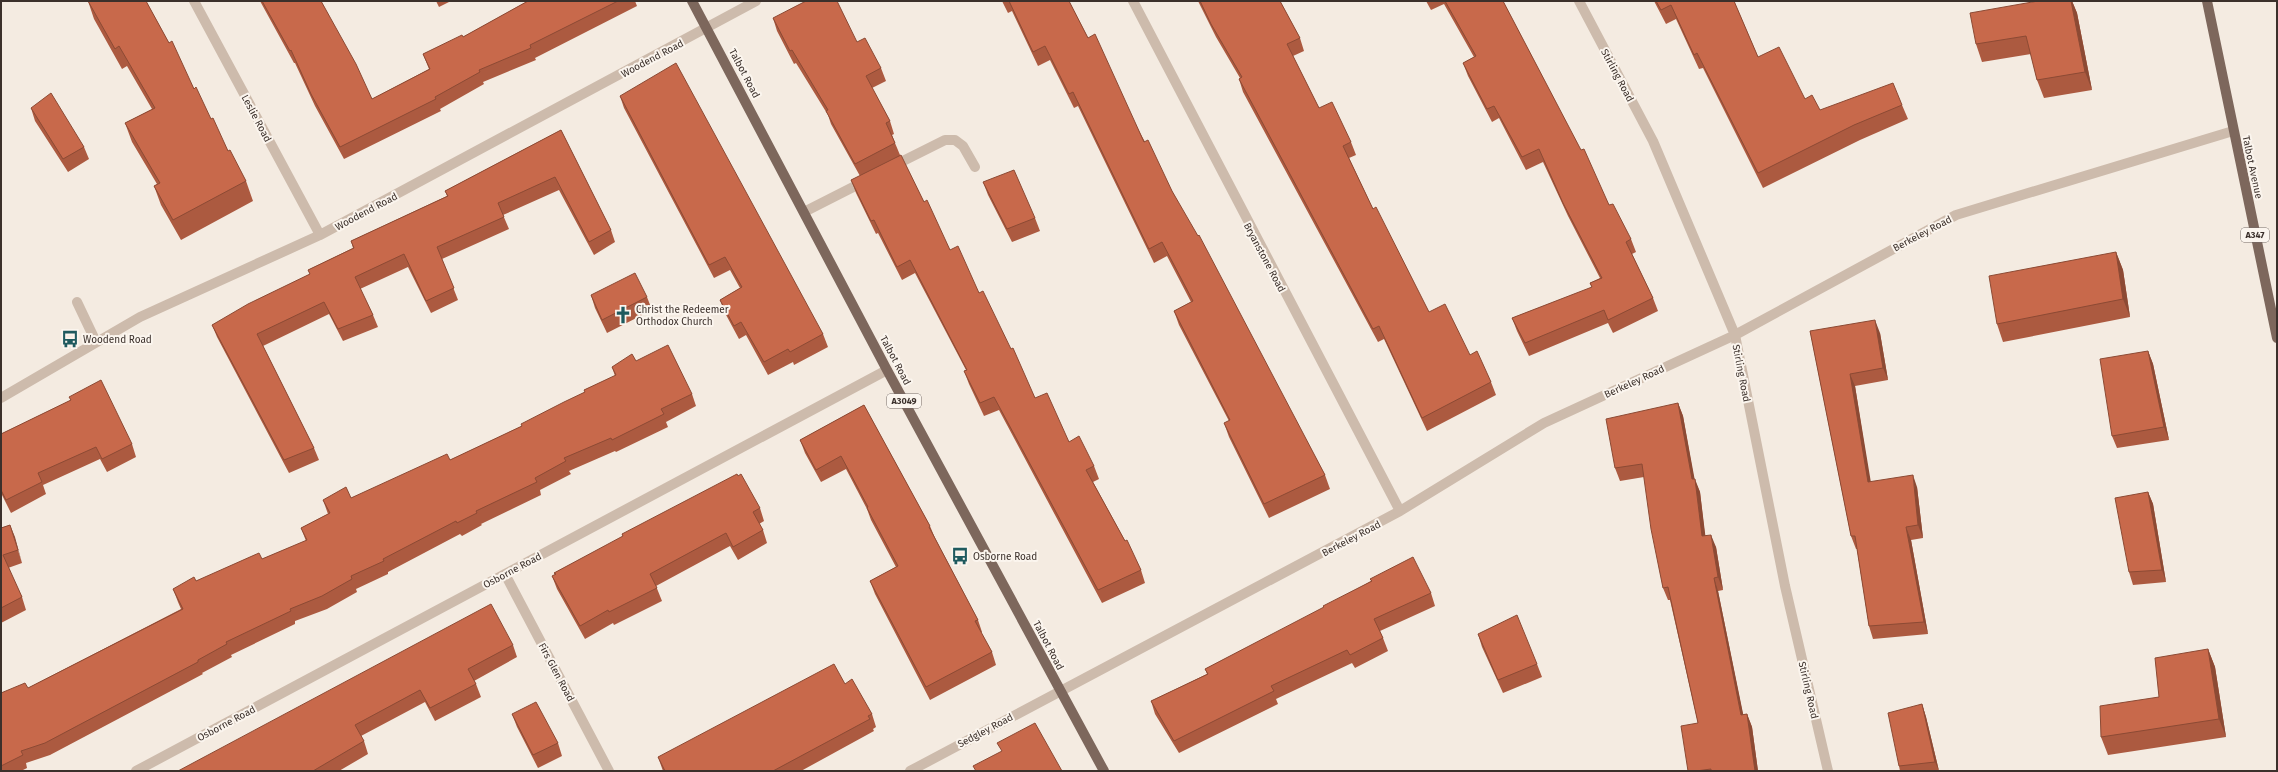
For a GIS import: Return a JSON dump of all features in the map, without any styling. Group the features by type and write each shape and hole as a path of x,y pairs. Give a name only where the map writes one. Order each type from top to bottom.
{"main road":[{"name":"Talbot Road","path":"692,1 887,370 1104,771"},
{"name":"Talbot Avenue","path":"2207,1 2277,338"}],"street":[{"name":"Leslie Road","path":"194,1 320,235"},
{"name":"Woodend Road","path":"1,398 140,317 320,235 756,1"},
{"name":"Bryanstone Road","path":"1132,1 1400,511"},
{"name":"Stirling Road","path":"1579,1 1653,141 1735,335 1785,586 1828,771"},
{"name":"Berkeley Road","path":"1060,690 1228,604 1400,511 1544,423 1735,335 1956,215 2233,131"},
{"path":"804,212 945,140 955,140 963,146 974,167"},
{"path":"77,302 96,342"},
{"name":"Osborne Road","path":"136,771 887,370"},
{"name":"Firs Glen Road","path":"505,574 609,771"},
{"name":"Sedgley Road","path":"910,771 1060,690"}],"building":[{"path":"88,1 146,1 169,43 172,41 194,89 196,87 211,119 213,118 228,151 230,150 246,181 173,220 154,186 160,183 125,123 155,108 119,46 115,49"},
{"path":"262,1 321,1 356,64 372,99 430,69 423,54 462,35 463,37 528,1 618,1 530,45 531,48 479,70 480,72 435,97 436,99 340,147 311,94 291,50 290,51"},
{"path":"806,1 837,1 857,42 865,38 881,68 866,76 890,121 886,123 895,143 855,164 826,111 828,110 792,50 790,51 773,18"},
{"path":"1009,1 1069,1 1088,38 1095,34 1144,142 1148,140 1172,191 1198,236 1199,235 1325,475 1264,504 1224,423 1230,420 1174,311 1193,301 1162,242 1149,249 1073,92 1069,94 1045,46 1033,52"},
{"path":"1200,1 1280,1 1300,38 1287,44 1319,108 1332,102 1351,142 1343,146 1373,209 1376,207 1429,312 1445,304 1470,355 1477,351 1491,382 1422,418 1379,326 1373,329 1239,79 1242,77 1211,24"},
{"path":"1445,1 1503,1 1581,150 1584,149 1609,205 1613,204 1631,239 1626,242 1653,298 1608,320 1604,310 1525,343 1512,318 1592,287 1590,283 1602,278 1563,203 1539,149 1522,157 1494,106 1487,109 1463,63 1476,56"},
{"path":"1656,1 1734,1 1758,57 1779,47 1805,99 1812,95 1820,110 1893,83 1902,105 1854,125 1758,173 1697,53 1694,55 1671,5 1661,10"},
{"path":"2038,1 2071,1 2085,72 2037,80 2026,36 1976,44 1970,13"},
{"path":"676,63 823,334 790,352 788,349 764,362 741,322 734,326 720,300 742,287 725,257 709,265 620,96"},
{"path":"51,93 84,147 63,159 31,108"},
{"path":"561,130 611,230 589,242 555,177 498,203 504,217 437,247 454,288 426,301 404,254 355,277 373,315 338,329 324,302 257,334 314,448 284,460 212,325 248,304 310,274 308,270 354,248 351,241 448,196 445,191"},
{"path":"901,155 924,202 927,200 950,250 958,246 979,293 983,291 1011,349 1013,348 1035,398 1047,393 1069,442 1079,436 1094,466 1086,470 1125,541 1127,540 1141,570 1098,590 994,397 980,403 964,371 967,370 910,260 897,267 874,220 871,221 851,180"},
{"path":"1014,170 1035,218 1007,229 983,182"},
{"path":"2116,252 2123,299 1997,324 1989,276"},
{"path":"635,273 647,297 602,320 591,295"},
{"path":"1875,320 1883,368 1850,374 1868,482 1913,475 1918,525 1906,527 1924,622 1869,626 1855,536 1851,536 1810,331"},
{"path":"668,345 692,394 661,409 664,414 612,440 611,438 564,458 566,461 535,478 537,482 476,511 477,513 457,523 456,521 383,559 384,561 351,576 352,579 322,596 290,609 291,611 226,642 227,644 198,660 198,662 45,743 21,751 23,755 1,766 1,693 25,683 28,688 183,609 173,589 194,577 196,581 259,553 262,559 307,540 301,528 330,513 323,500 346,487 351,498 447,454 450,460 522,426 521,424 585,392 584,390 616,375 612,367 632,354 636,361"},
{"path":"2148,351 2164,427 2112,436 2100,359"},
{"path":"101,380 132,444 102,459 96,447 38,473 42,482 6,500 1,490 1,434 71,400 69,397"},
{"path":"1678,403 1692,479 1695,479 1702,536 1711,535 1718,577 1714,578 1741,715 1747,714 1755,771 1711,771 1711,769 1688,771 1681,726 1698,723 1668,587 1663,588 1651,529 1642,464 1615,468 1606,419"},
{"path":"864,405 930,526 929,527 978,620 975,621 992,652 926,687 870,581 898,566 867,508 868,507 841,456 816,470 800,440"},
{"path":"737,474 738,476 741,474 760,508 753,512 763,530 733,547 726,533 650,574 657,588 609,612 608,610 580,626 552,576 556,574 554,573 623,536 622,534"},
{"path":"2148,492 2162,570 2129,572 2115,498"},
{"path":"10,525 18,550 3,555 22,597 1,608 1,528"},
{"path":"1413,557 1431,593 1374,619 1383,638 1350,655 1347,650 1271,686 1274,691 1174,741 1151,701 1208,674 1205,669 1324,607 1323,606 1372,581 1370,579"},
{"path":"491,604 513,645 468,669 476,684 430,708 420,690 355,725 364,741 313,771 178,771"},
{"path":"1517,615 1537,664 1498,680 1478,634"},
{"path":"2208,649 2219,719 2101,737 2100,706 2159,697 2155,658"},
{"path":"834,664 845,684 852,679 872,714 868,716 870,719 773,771 665,771 658,757"},
{"path":"536,702 558,743 533,755 512,714"},
{"path":"1922,704 1935,762 1899,766 1888,713"},
{"path":"1035,723 1062,771 976,771 973,766 1002,751 997,743"}],"place":[{"name":"Christ the Redeemer Orthodox Church","path":"623,315"},
{"name":"Woodend Road","path":"70,339"},
{"name":"Osborne Road","path":"960,556"}]}
